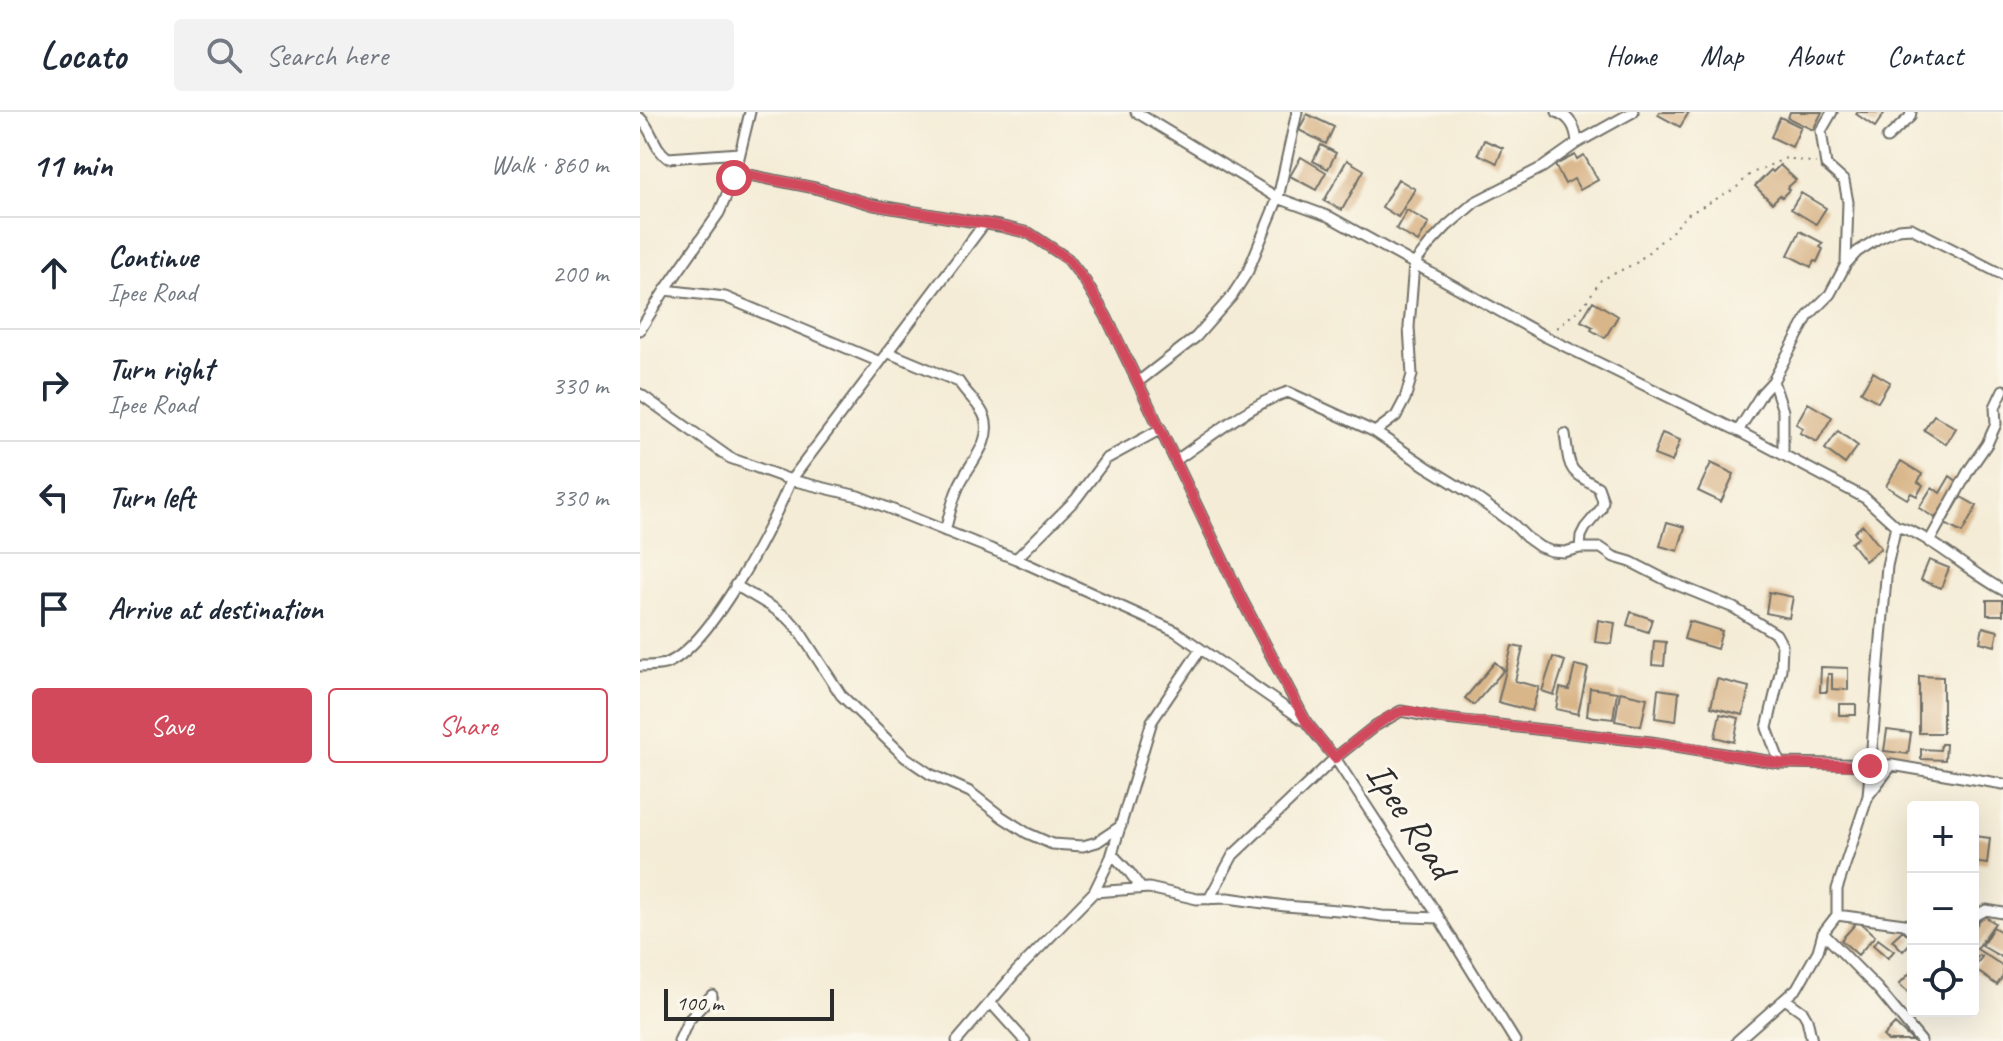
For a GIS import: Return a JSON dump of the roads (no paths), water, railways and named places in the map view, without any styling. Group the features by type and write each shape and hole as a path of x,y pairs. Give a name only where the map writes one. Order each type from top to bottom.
{"street":[{"path":"640,330 719,213 734,178 750,112"},
{"path":"1136,112 1278,198 1330,217 1546,337 1738,431 1865,498 1896,526 1912,530 2003,590"},
{"path":"1138,382 1196,337 1232,296 1248,271 1278,198 1297,112"},
{"path":"1557,112 1573,124 1577,143"},
{"path":"1375,432 1396,416 1412,375 1409,327 1414,264 1447,226 1475,202 1543,167 1577,143 1633,112"},
{"path":"1832,112 1821,131 1826,165 1844,181 1848,202 1846,264"},
{"path":"1887,138 1910,117 1911,112"},
{"path":"640,118 652,132 657,148 668,158 740,153"},
{"name":"Ipee Road","path":"734,178 749,175 815,188 874,205 1029,233 1068,259 1106,316 1241,598 1306,722 1335,758 1515,1041"},
{"path":"640,666 667,663 690,646 713,620 778,511 791,480 984,224"},
{"path":"1738,431 1773,381 1808,316 1830,294 1846,264 1857,252 1877,239 1898,229 1911,228 2003,275"},
{"path":"665,290 725,297 880,362"},
{"path":"887,352 959,382 985,415 987,430 982,448 970,463 957,489 945,531"},
{"path":"1773,381 1783,411 1783,455"},
{"path":"1929,542 1987,444 1996,424 1995,407 2003,390"},
{"path":"1175,461 1247,412 1288,392 1375,432 1471,494 1540,547 1564,552 1601,548 1614,557 1734,608 1776,634 1782,645 1781,669 1767,728 1780,763"},
{"path":"640,394 730,458 791,480 858,496 1016,559 1175,631 1306,722"},
{"path":"1016,559 1076,499 1106,459 1161,429"},
{"path":"1565,434 1570,466 1582,479 1598,487 1603,501 1601,509 1581,536 1580,548"},
{"path":"1737,1041 1797,988 1818,951 1823,933 1837,915 1837,889 1868,796 1887,566 1896,526"},
{"path":"735,585 790,620 841,695 905,757 930,774 970,792 1014,825 1052,844 1083,846 1097,842 1121,826"},
{"path":"957,1041 1016,972 1094,892 1112,854 1152,721 1200,650"},
{"path":"1209,899 1233,855 1335,758 1375,726 1396,713 1406,711 1437,718 1651,742 1780,763 1892,765 2003,784"},
{"path":"1868,796 1892,765"},
{"path":"1112,854 1141,888"},
{"path":"1094,892 1149,888 1186,897 1228,898 1382,916 1439,918"},
{"path":"1979,914 1986,910 2003,913"},
{"path":"1837,915 1907,926"},
{"path":"1823,933 1878,989 1921,1041"},
{"path":"679,1041 688,1021 712,995"},
{"path":"1785,999 1803,1012 1812,1041"},
{"path":"990,1002 1025,1041"}]}
